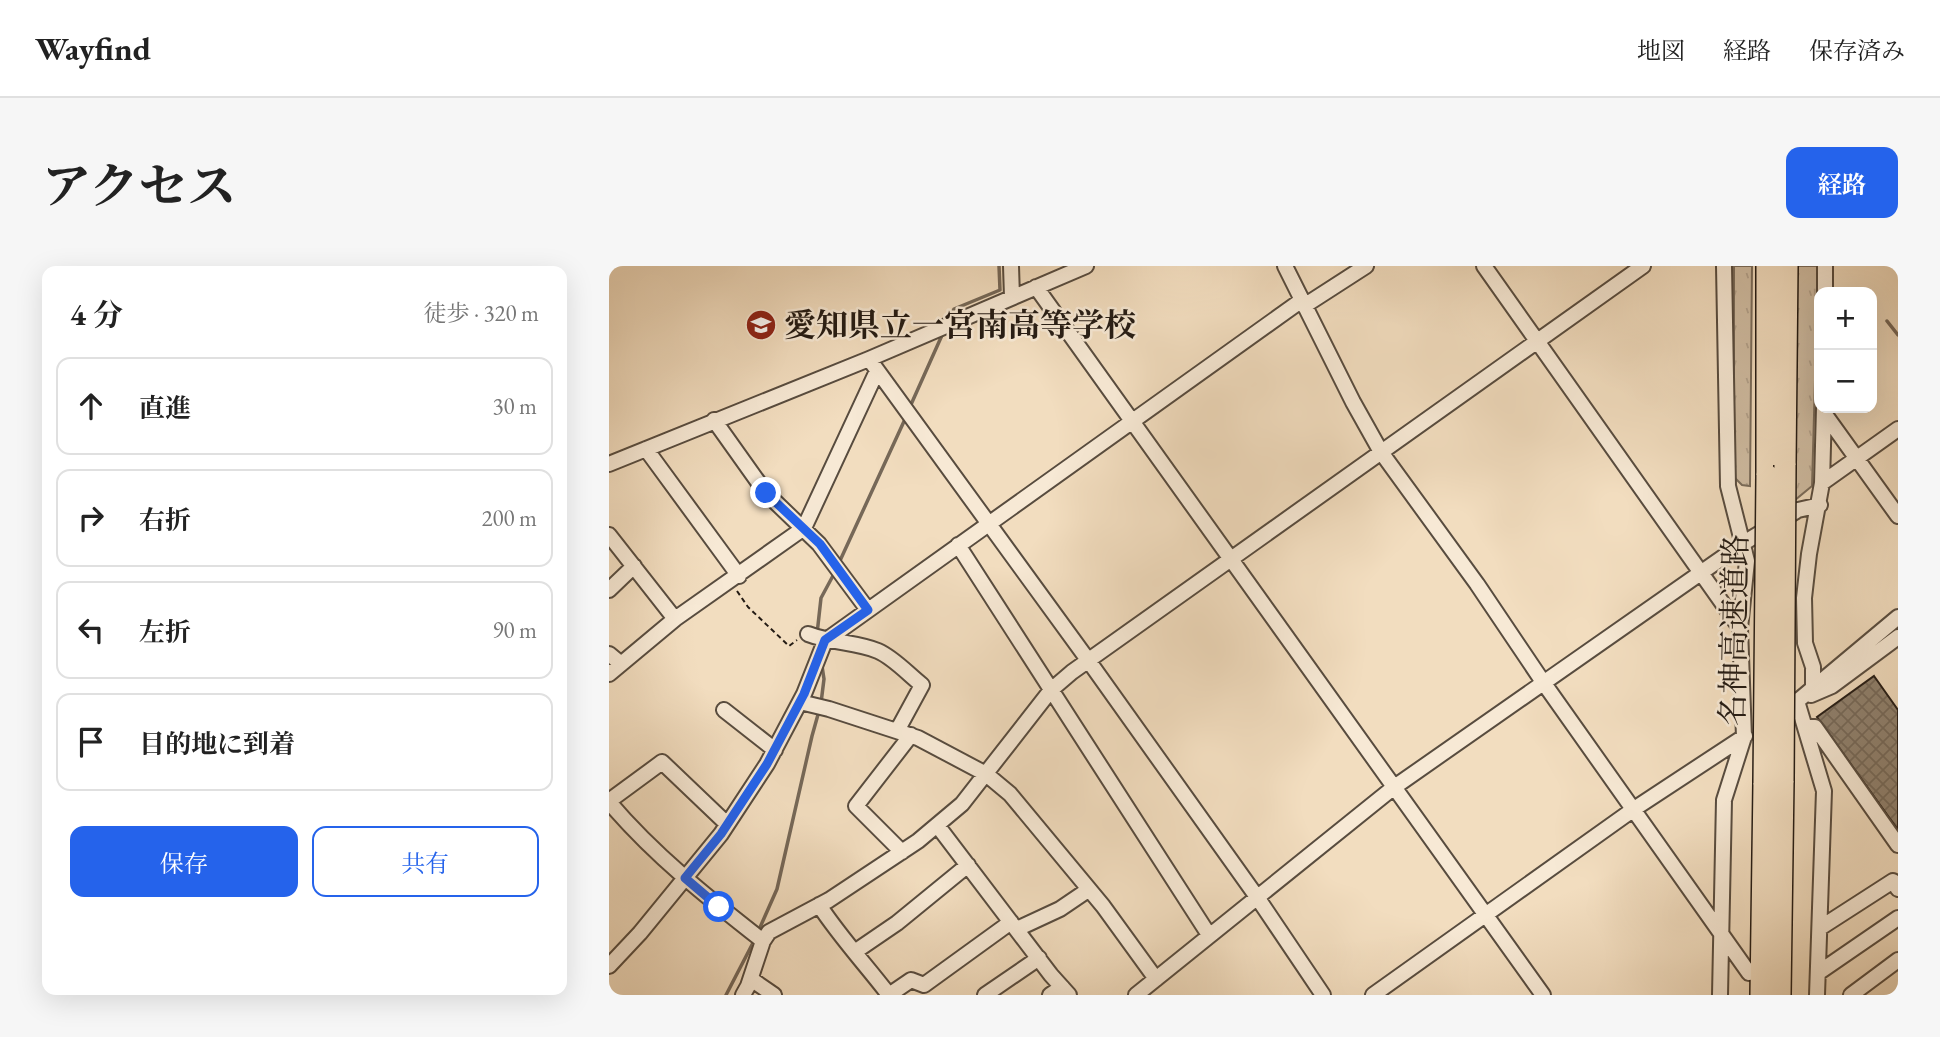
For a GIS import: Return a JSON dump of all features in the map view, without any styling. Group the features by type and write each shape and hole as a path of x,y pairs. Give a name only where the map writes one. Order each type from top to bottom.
{"highway":[{"name":"名神高速道路","path":"1767,266 1776,470"},
{"name":"名神高速道路","path":"1780,995 1774,782 1776,470 1787,266"},
{"name":"名神高速道路","path":"1761,995 1774,782"}],"street":[{"path":"1011,266 1012,297"},
{"path":"609,464 714,420 873,365 1070,269 1086,266"},
{"path":"1285,266 1381,452 1477,584 1720,932 1743,953 1750,968 1720,976"},
{"path":"609,966 617,960 727,824 775,750 800,702 825,640 1303,303 1366,266"},
{"path":"1484,266 1740,628"},
{"path":"743,995 763,941 769,932 819,905 902,852 962,804 1051,690 1089,660 1643,266"},
{"path":"1825,266 1825,287"},
{"path":"1720,995 1724,800 1744,737 1740,628 1747,561 1728,486 1722,268"},
{"path":"1036,287 1543,995"},
{"path":"873,365 1089,660 1323,995"},
{"path":"609,674 675,619 804,528 873,365"},
{"path":"1813,687 1813,667 1805,643 1804,598 1809,554 1820,505 1825,413"},
{"path":"1827,413 1898,516"},
{"path":"714,420 766,493 820,544 868,610"},
{"path":"1822,483 1898,429"},
{"path":"646,449 734,579"},
{"path":"1136,995 1393,788 1742,544 1798,510 1820,505"},
{"path":"609,535 675,619"},
{"path":"958,545 1209,935"},
{"path":"609,590 634,566"},
{"path":"1373,995 1634,809 1798,700 1898,617"},
{"path":"808,634 877,651 922,685 904,733 856,806 902,852"},
{"path":"1798,700 1832,686 1898,637"},
{"path":"609,654 621,664"},
{"path":"1808,656 1819,662 1838,665"},
{"path":"1798,700 1824,791 1817,995"},
{"path":"800,702 904,733 951,754 986,774 1010,794 1156,979"},
{"path":"724,710 775,750"},
{"path":"1805,727 1815,727 1898,845"},
{"path":"727,824 662,762 609,802 635,833 685,878 763,941"},
{"path":"937,825 1039,958 1061,992"},
{"path":"856,951 897,923 968,866"},
{"path":"1820,928 1893,881 1898,889"},
{"path":"819,905 889,995 911,980 924,985 1014,925 1060,909 1088,890"},
{"path":"1818,973 1898,918"},
{"path":"985,995 1039,958"},
{"path":"1851,995 1898,960"},
{"path":"751,979 774,995"}],"path":[{"path":"734,579 748,607 789,646 808,634"}],"green space":[{"path":"1734,266 1752,266 1750,486 1742,485 1734,477"},
{"path":"1796,266 1817,266 1818,287 1814,287 1812,486 1795,500"}],"building":[{"path":"1874,676 1898,710 1898,830 1817,717"}],"waterway":[{"path":"949,320 954,309 1000,290 999,266"},
{"path":"1887,321 1898,335"},
{"path":"909,409 943,333"},
{"path":"838,565 906,417"},
{"path":"817,634 821,598 835,572"},
{"path":"821,703 824,679 822,666"},
{"path":"758,932 777,889 819,711"},
{"path":"726,995 755,939"}],"place":[{"name":"愛知県立一宮南高等学校","path":"761,325"}],"route":[{"path":"719,907 685,878 721,834 767,764 804,694 825,640 868,610 820,544 766,493"}]}
